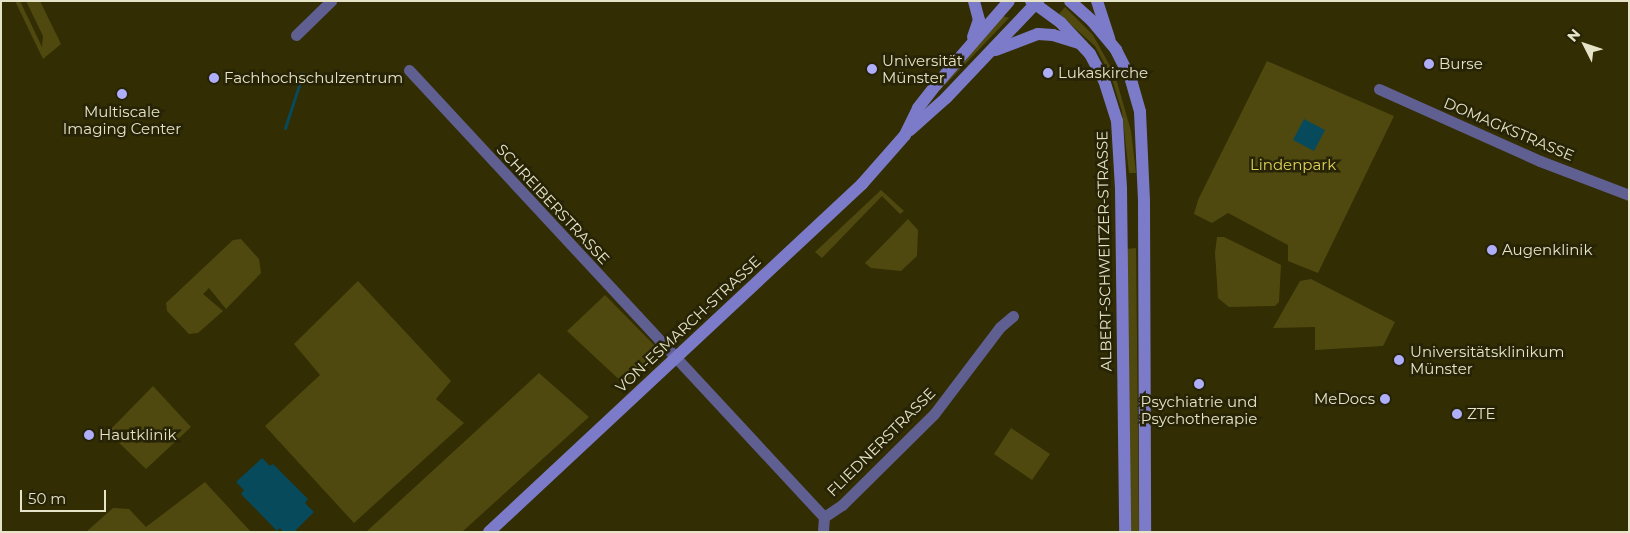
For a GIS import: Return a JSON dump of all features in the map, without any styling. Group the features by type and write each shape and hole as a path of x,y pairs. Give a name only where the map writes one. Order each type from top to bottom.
{"street":[{"path":"296,35 331,1"},
{"path":"969,48 979,20 974,1"},
{"name":"VON-ESMARCH-STRASSE","path":"905,135 918,108 1009,1"},
{"path":"1070,1 1110,41"},
{"path":"1097,1 1110,41 1131,80 1140,112 1144,201 1145,532"},
{"name":"VON-ESMARCH-STRASSE","path":"489,532 862,184 905,135 946,98 1035,2"},
{"name":"ALBERT-SCHWEITZER-STRASSE","path":"1035,2 1083,45 1101,73 1115,112 1120,153 1125,532"},
{"path":"989,53 1013,41 1038,34 1057,36 1083,45"},
{"name":"SCHREIBERSTRASSE","path":"409,70 676,358"},
{"name":"DOMAGKSTRASSE","path":"1379,89 1540,160 1629,195"},
{"path":"1121,203 1144,201"},
{"name":"FLIEDNERSTRASSE","path":"822,532 824,517 842,505 934,414 1000,327 1013,316"},
{"name":"FLIEDNERSTRASSE","path":"676,358 824,517"}],"green space":[{"path":"15,1 20,1 42,47 43,36 26,1 40,1 61,44 43,59"},
{"path":"1065,7 1093,35 1115,75 1131,131 1136,173 1129,173 1122,111 1111,76 1095,46 1059,14"},
{"path":"1003,16 1009,18 945,85 945,83"},
{"name":"Lindenpark","path":"1267,61 1394,116 1318,273 1288,261 1288,245 1228,213 1212,223 1194,214 1198,200"},
{"path":"881,190 904,211 900,214 882,196 822,258 815,252"},
{"path":"908,219 918,230 917,256 901,271 871,268 865,263"},
{"path":"1217,237 1224,237 1281,265 1279,302 1275,306 1229,307 1218,298 1215,253"},
{"path":"241,239 259,259 261,273 226,309 209,288 203,294 223,311 198,333 189,334 167,311 166,303 233,240"},
{"path":"1136,248 1139,532 1129,532 1126,249"},
{"path":"1311,279 1395,322 1383,346 1315,350 1315,327 1273,328 1300,281"},
{"path":"358,281 451,381 436,399 464,423 354,523 265,426 320,375 294,344"},
{"path":"605,295 659,350 624,384 567,331"},
{"path":"539,373 589,417 462,532 366,532"},
{"path":"153,386 191,427 146,469 108,432"},
{"path":"1011,428 1050,454 1032,480 994,454"},
{"path":"205,482 251,532 86,532 113,508 129,509 146,527"}],"water":[{"path":"1304,119 1325,130 1314,151 1293,140"},
{"path":"262,458 270,466 273,464 308,499 305,503 314,512 294,532 283,532 280,528 277,531 241,494 244,490 236,482"}],"waterway":[{"path":"285,128 303,73"}],"place":[{"name":"Burse","path":"1429,64"},
{"name":"Universität Münster","path":"872,69"},
{"name":"Lukaskirche","path":"1048,73"},
{"name":"Fachhochschulzentrum","path":"214,78"},
{"name":"Multiscale Imaging Center","path":"122,94"},
{"name":"Augenklinik","path":"1492,250"},
{"name":"Universitätsklinikum Münster","path":"1399,360"},
{"name":"Psychiatrie und Psychotherapie","path":"1199,384"},
{"name":"MeDocs","path":"1385,399"},
{"name":"ZTE","path":"1457,414"},
{"name":"Hautklinik","path":"89,435"}]}
